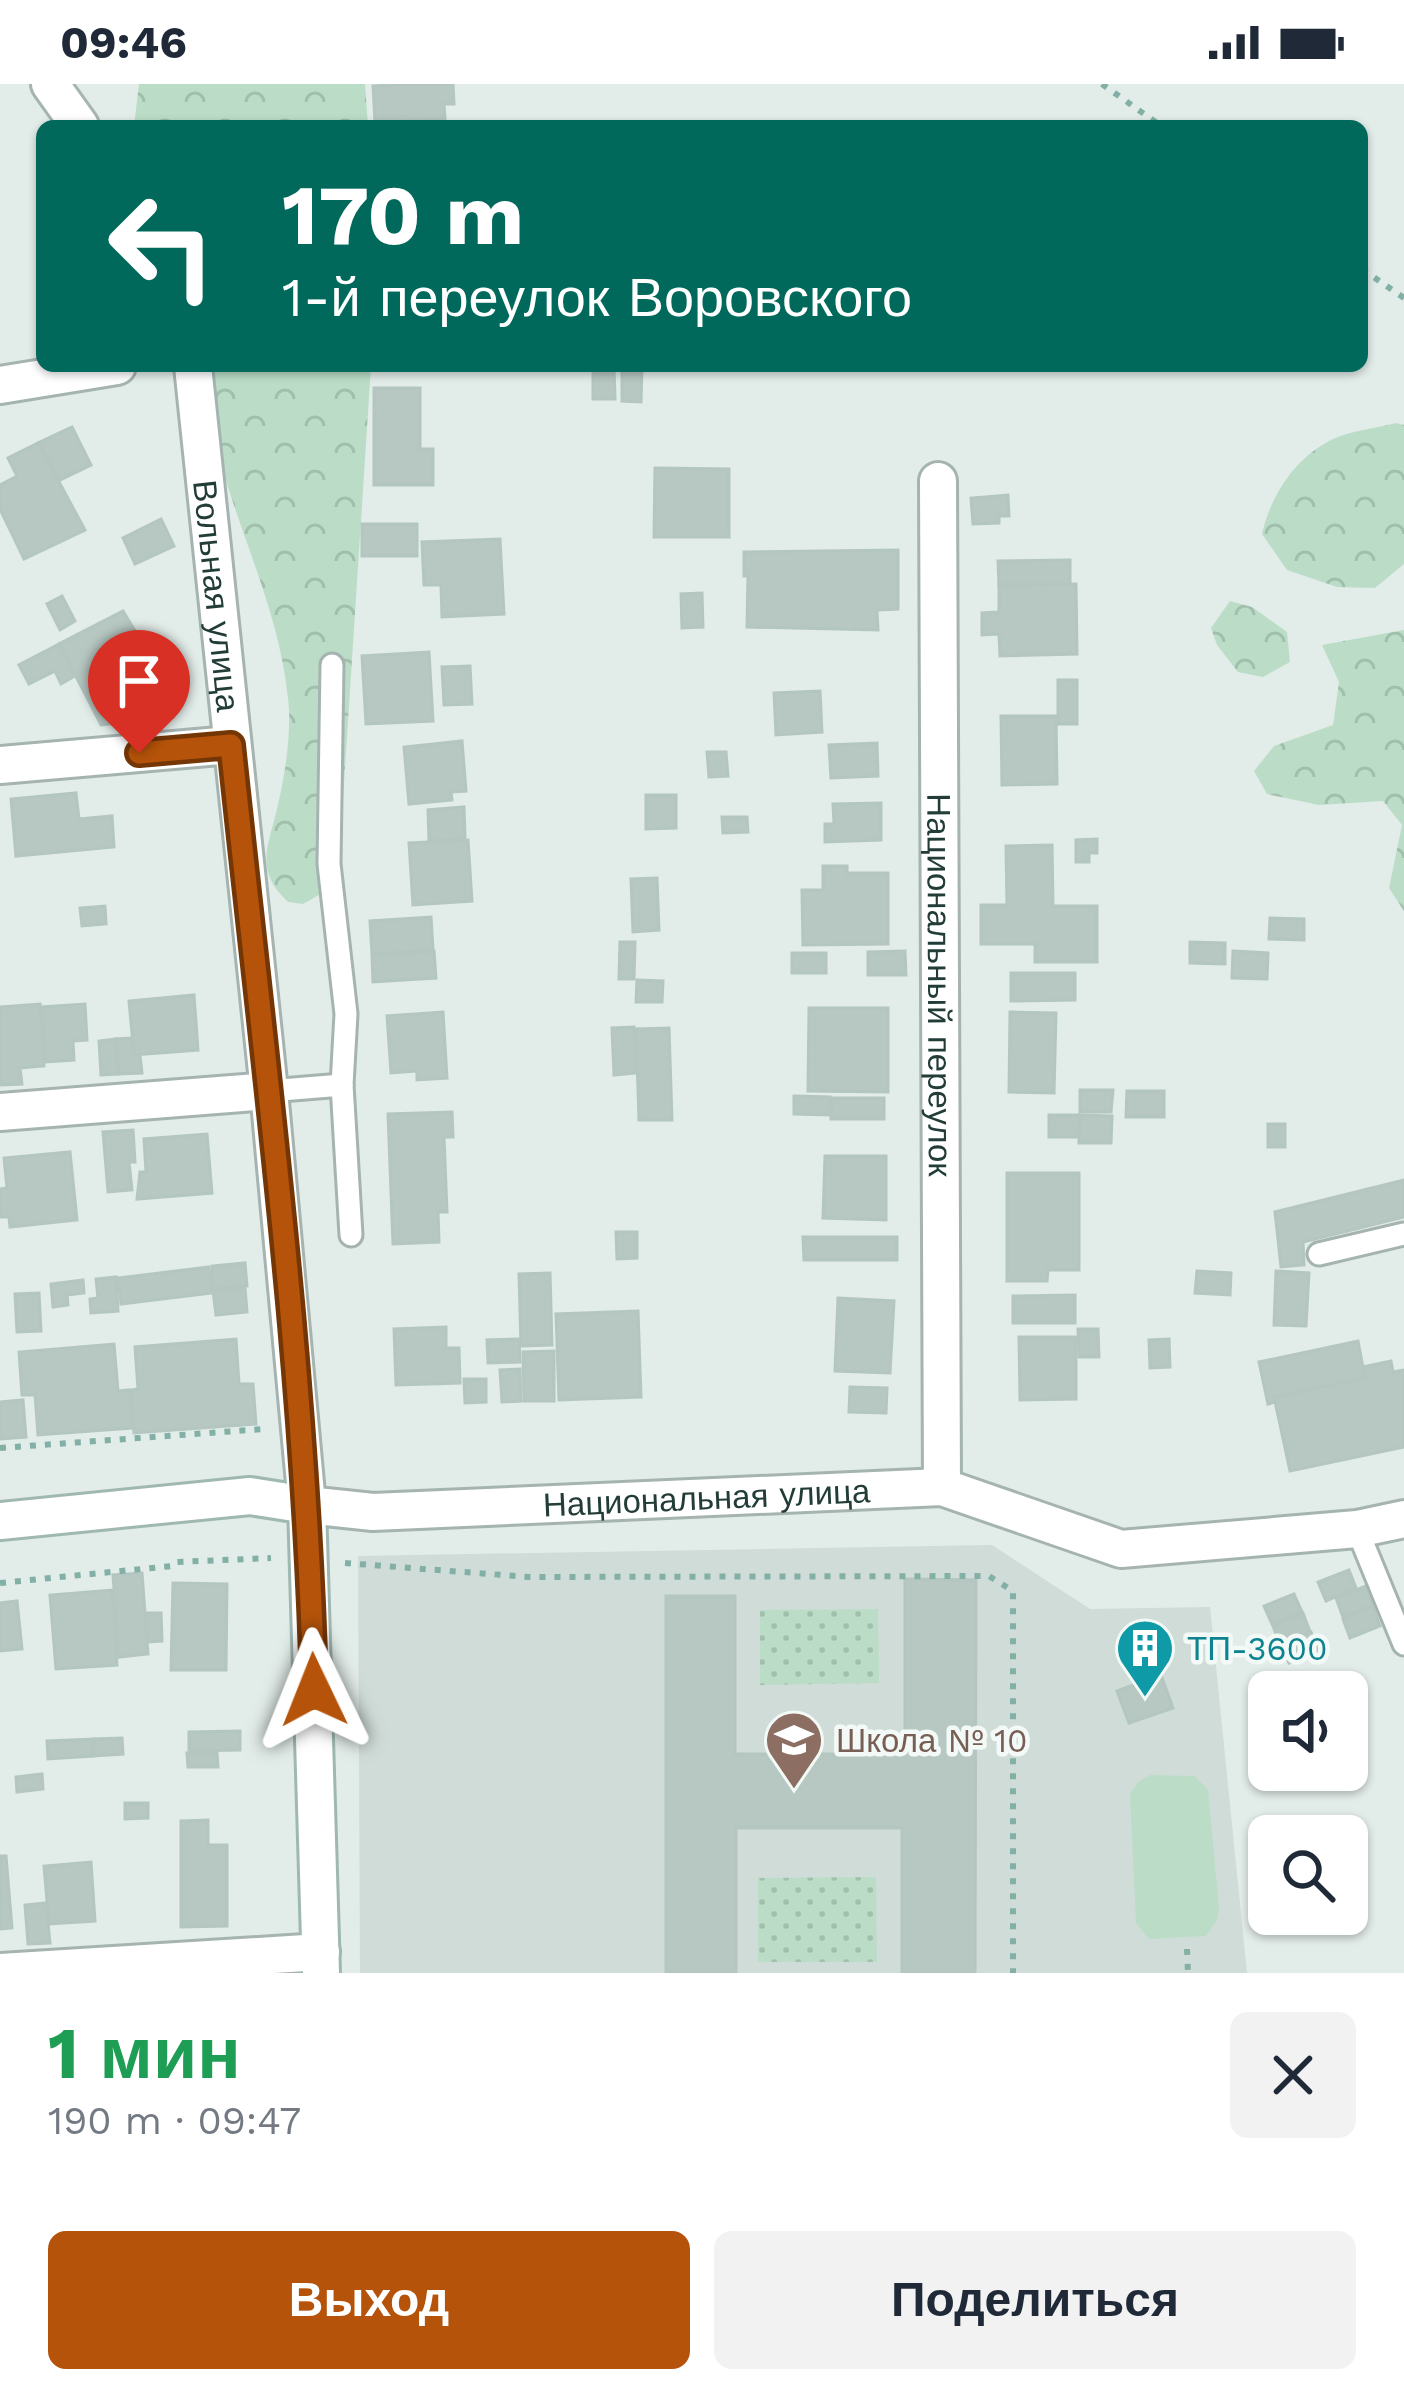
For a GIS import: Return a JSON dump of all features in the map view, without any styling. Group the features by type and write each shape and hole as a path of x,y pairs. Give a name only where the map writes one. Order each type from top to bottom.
{"street":[{"path":"50,84 76,120"},
{"path":"0,385 80,372"},
{"name":"Вольная улица","path":"194,372 307,1505 334,1560 321,1963"},
{"name":"Национальный переулок","path":"938,481 942,1487"},
{"path":"0,765 231,745"},
{"path":"0,1112 269,1090"},
{"name":"Национальная улица","path":"0,1521 250,1496 373,1512 942,1487 1121,1549 1357,1529 1404,1520"},
{"path":"0,1972 321,1963"}],"lane":[{"path":"332,665 329,864 346,1014 342,1085 351,1235"},
{"path":"269,1090 342,1085"},
{"path":"1318,1254 1404,1234"},
{"path":"1357,1529 1404,1644"}],"path":[{"path":"1102,84 1153,120"},
{"path":"1368,273 1404,298"},
{"path":"0,1448 264,1430"},
{"path":"0,1583 176,1562 334,1560 529,1577 989,1576 1013,1591 1013,1973"},
{"path":"1186,1948 1188,1973"}],"shaded area":[{"name":"Школа № 10","path":"992,1545 1090,1609 1210,1607 1247,1973 360,1973 358,1556"}],"green space":[{"path":"139,84 365,84 368,120 135,120"},
{"path":"214,372 371,372 340,845 326,891 303,904 288,902 267,869 287,754 288,698 269,609 219,455"},
{"path":"1396,423 1404,425 1404,564 1375,588 1337,587 1287,570 1262,534 1288,476 1324,444"},
{"path":"1230,601 1252,607 1287,632 1290,662 1263,677 1238,672 1217,645 1211,628"},
{"path":"1404,630 1404,911 1389,888 1402,825 1383,801 1319,805 1267,794 1254,771 1274,746 1333,725 1339,682 1322,645"},
{"path":"878,1609 879,1683 760,1685 760,1610"},
{"path":"1150,1775 1195,1776 1208,1790 1219,1908 1206,1936 1149,1939 1136,1923 1130,1795"},
{"path":"876,1877 877,1962 758,1962 758,1878"}],"building":[{"path":"453,84 454,104 444,104 445,119 375,120 373,86"},
{"path":"593,372 614,372 615,399 593,399"},
{"path":"622,372 642,372 641,402 622,401"},
{"path":"374,388 420,388 420,449 433,449 433,485 374,485"},
{"path":"72,427 91,465 60,480 38,443"},
{"path":"38,443 85,530 24,559 0,509 0,485 17,476 8,458"},
{"path":"655,468 729,469 729,537 654,537"},
{"path":"1008,495 1009,516 999,516 999,523 973,524 971,498"},
{"path":"161,519 174,546 135,564 123,538"},
{"path":"362,524 417,524 417,556 362,556"},
{"path":"500,539 504,614 442,617 441,585 424,585 422,542"},
{"path":"898,550 898,609 877,610 878,630 747,627 744,552"},
{"path":"1070,560 1070,584 999,585 998,561"},
{"path":"1076,584 1077,654 1000,656 999,634 982,635 982,613 999,612 999,585"},
{"path":"702,593 703,627 682,628 681,594"},
{"path":"62,596 75,621 60,630 47,604"},
{"path":"123,611 164,679 96,715 59,644"},
{"path":"59,644 75,676 61,684 55,671 29,684 19,665"},
{"path":"429,652 433,721 366,724 362,656"},
{"path":"470,666 472,704 444,705 442,667"},
{"path":"1058,680 1077,680 1077,724 1058,724"},
{"path":"156,683 173,717 101,725 96,715"},
{"path":"820,691 822,732 776,735 774,693"},
{"path":"1001,716 1056,716 1057,784 1002,785"},
{"path":"462,741 466,791 451,792 452,800 409,804 404,747"},
{"path":"877,743 878,776 831,778 829,745"},
{"path":"707,752 726,752 728,776 709,777"},
{"path":"76,793 79,819 112,816 114,847 16,856 11,799"},
{"path":"646,795 676,795 676,828 646,829"},
{"path":"881,803 881,840 825,842 825,824 834,824 833,804"},
{"path":"464,807 465,839 429,841 428,810"},
{"path":"722,817 747,817 748,832 723,833"},
{"path":"1097,839 1097,853 1089,853 1089,862 1076,862 1076,840"},
{"path":"468,840 472,901 413,905 409,843"},
{"path":"1052,845 1053,906 1097,906 1097,962 1035,962 1035,944 981,944 981,905 1007,905 1006,846"},
{"path":"823,866 847,866 847,873 888,873 888,944 803,945 802,890 823,890"},
{"path":"657,878 659,930 633,932 631,879"},
{"path":"105,906 106,924 82,926 80,908"},
{"path":"431,917 433,950 372,954 370,921"},
{"path":"1270,918 1304,919 1304,940 1269,939"},
{"path":"620,942 635,942 634,979 619,979"},
{"path":"1190,942 1225,943 1225,964 1190,963"},
{"path":"434,951 436,978 373,982 372,956"},
{"path":"905,951 906,975 868,975 868,952"},
{"path":"1233,951 1268,953 1267,979 1232,978"},
{"path":"792,953 826,953 826,973 792,973"},
{"path":"1011,973 1075,973 1075,1000 1011,1001"},
{"path":"637,980 663,981 662,1002 636,1002"},
{"path":"194,995 198,1050 134,1055 129,1001"},
{"path":"40,1004 44,1066 20,1068 22,1084 0,1085 0,1007"},
{"path":"85,1004 87,1040 73,1041 74,1060 46,1062 42,1007"},
{"path":"809,1008 888,1008 888,1092 808,1091"},
{"path":"443,1012 447,1078 417,1080 417,1071 391,1073 387,1016"},
{"path":"1010,1012 1056,1013 1054,1093 1009,1092"},
{"path":"634,1027 636,1073 614,1075 612,1028"},
{"path":"669,1028 672,1120 639,1120 636,1029"},
{"path":"132,1038 142,1073 119,1074 116,1039"},
{"path":"116,1039 118,1074 101,1075 99,1041"},
{"path":"1080,1090 1113,1090 1111,1112 1080,1112"},
{"path":"1127,1091 1164,1091 1164,1117 1126,1117"},
{"path":"794,1096 830,1097 830,1115 794,1114"},
{"path":"831,1098 884,1098 884,1119 831,1119"},
{"path":"452,1112 453,1137 444,1137 447,1212 438,1212 439,1242 393,1244 388,1114"},
{"path":"1049,1115 1079,1115 1079,1137 1049,1137"},
{"path":"1079,1115 1112,1116 1111,1143 1079,1143"},
{"path":"1268,1124 1285,1124 1285,1147 1268,1147"},
{"path":"133,1130 132,1190 108,1192 103,1132"},
{"path":"207,1134 212,1193 137,1199 140,1172 146,1172 144,1139"},
{"path":"70,1152 77,1220 10,1227 9,1217 0,1217 0,1189 7,1188 4,1158"},
{"path":"825,1156 886,1156 886,1220 823,1218"},
{"path":"1007,1173 1079,1173 1079,1270 1048,1270 1047,1281 1007,1281"},
{"path":"1404,1180 1404,1217 1303,1242 1304,1265 1281,1267 1275,1212"},
{"path":"616,1232 637,1232 637,1258 617,1259"},
{"path":"803,1237 897,1237 897,1260 804,1260"},
{"path":"245,1263 247,1286 213,1289 212,1266"},
{"path":"209,1267 212,1293 121,1304 118,1278"},
{"path":"1197,1271 1231,1273 1230,1295 1195,1293"},
{"path":"1276,1271 1309,1273 1306,1326 1274,1325"},
{"path":"550,1273 552,1345 521,1346 519,1274"},
{"path":"116,1277 118,1311 91,1313 90,1299 98,1298 96,1279"},
{"path":"83,1280 84,1293 67,1295 68,1305 53,1307 51,1284"},
{"path":"245,1288 247,1312 216,1315 213,1291"},
{"path":"39,1293 41,1331 17,1332 15,1294"},
{"path":"1075,1295 1075,1323 1013,1323 1013,1296"},
{"path":"838,1298 894,1301 890,1373 835,1371"},
{"path":"638,1311 641,1397 559,1400 556,1314"},
{"path":"446,1327 446,1348 459,1348 460,1383 396,1385 394,1329"},
{"path":"1078,1329 1098,1329 1099,1357 1079,1357"},
{"path":"1019,1337 1076,1337 1076,1399 1020,1400"},
{"path":"236,1339 239,1384 253,1384 256,1424 134,1433 135,1347"},
{"path":"519,1339 520,1362 488,1363 487,1340"},
{"path":"1169,1339 1170,1367 1150,1368 1149,1340"},
{"path":"1358,1341 1365,1378 1274,1397 1275,1402 1268,1404 1259,1362"},
{"path":"114,1344 118,1391 129,1390 132,1428 38,1435 35,1395 22,1395 19,1352"},
{"path":"554,1351 554,1401 524,1401 523,1352"},
{"path":"1391,1361 1393,1372 1404,1370 1404,1447 1290,1471 1274,1397 1365,1378 1363,1367"},
{"path":"520,1369 521,1401 502,1402 500,1370"},
{"path":"464,1379 486,1379 486,1402 465,1403"},
{"path":"850,1387 887,1388 886,1413 849,1412"},
{"path":"23,1400 26,1437 0,1439 0,1402"},
{"path":"1349,1570 1356,1588 1326,1601 1318,1582"},
{"path":"142,1573 148,1654 119,1657 113,1575"},
{"path":"905,1579 976,1580 975,1973 902,1973 902,1828 736,1828 736,1973 666,1973 666,1596 735,1596 735,1754 905,1754"},
{"path":"173,1583 227,1584 226,1670 171,1670"},
{"path":"1366,1586 1373,1605 1343,1617 1336,1598"},
{"path":"112,1590 117,1665 56,1669 50,1595"},
{"path":"1294,1594 1302,1612 1272,1624 1264,1606"},
{"path":"17,1601 22,1649 0,1651 0,1603"},
{"path":"1373,1607 1380,1626 1350,1638 1343,1619"},
{"path":"146,1613 161,1613 162,1641 148,1642"},
{"path":"1303,1613 1310,1632 1280,1644 1273,1626"},
{"path":"1311,1632 1319,1651 1289,1663 1281,1645"},
{"name":"ТП-3600","path":"1161,1675 1173,1708 1129,1723 1117,1691"},
{"path":"240,1731 240,1750 189,1751 189,1732"},
{"path":"122,1738 123,1754 94,1756 94,1739"},
{"path":"93,1739 93,1756 48,1759 47,1741"},
{"path":"187,1753 217,1753 218,1767 188,1767"},
{"path":"42,1774 43,1789 17,1792 16,1777"},
{"path":"125,1803 148,1803 148,1818 125,1819"},
{"path":"208,1820 208,1845 227,1845 227,1926 181,1927 181,1821"},
{"path":"0,1856 6,1856 12,1928 0,1929"},
{"path":"91,1862 95,1921 49,1924 44,1866"},
{"path":"46,1903 50,1943 28,1944 25,1905"}],"place":[{"name":"ТП-3600","path":"1145,1699"},
{"name":"Школа № 10","path":"794,1791"}],"route":[{"path":"139,753 231,745 307,1505 314,1690"}]}
